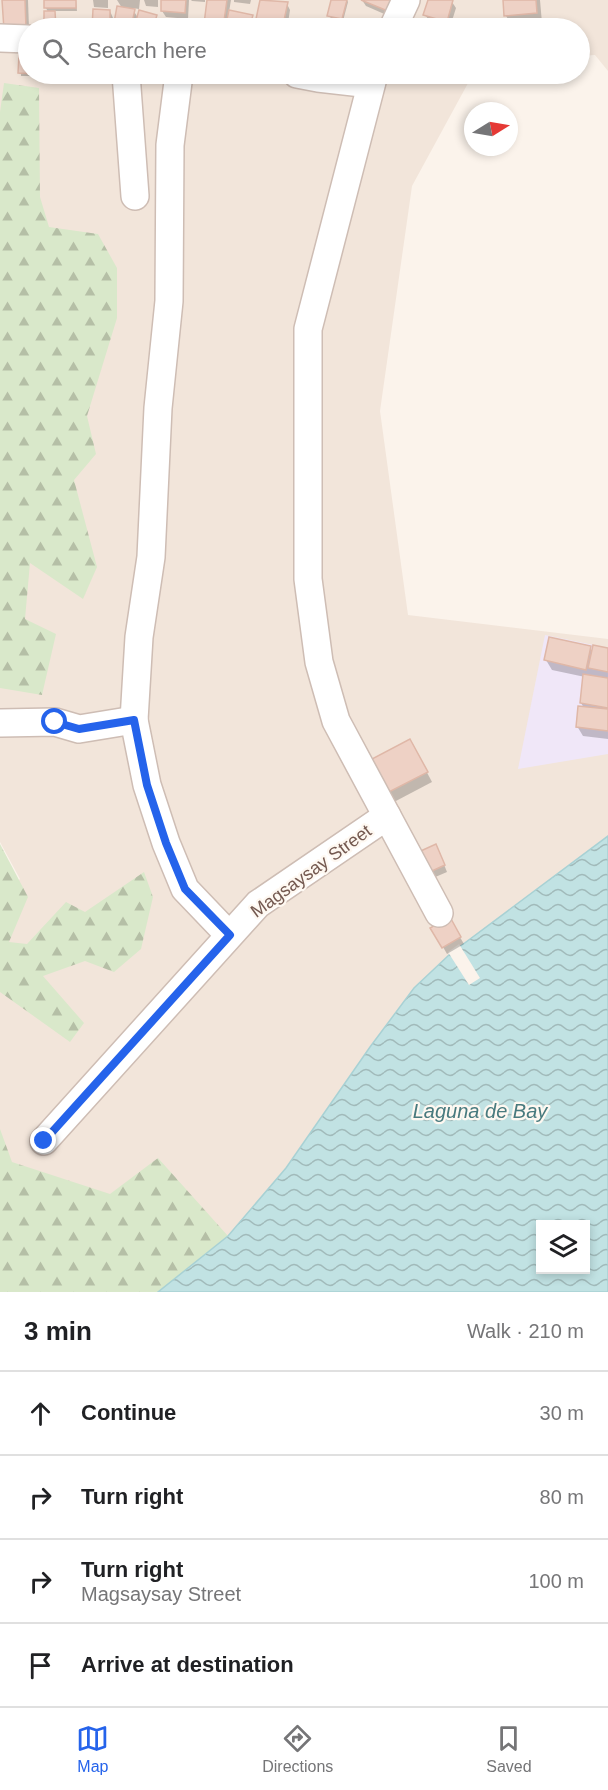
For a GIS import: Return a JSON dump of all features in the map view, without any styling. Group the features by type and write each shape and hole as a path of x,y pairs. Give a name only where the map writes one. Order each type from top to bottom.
{"street":[{"path":"398,18 406,0"},
{"path":"0,38 18,39"},
{"path":"127,84 135,196"},
{"path":"178,84 170,146 169,301 158,408 151,557 139,637 134,720 147,785 166,843 185,889 230,935"},
{"path":"372,84 308,329 308,579 319,662 336,721 439,913"},
{"path":"2,723 55,722 79,729 134,720"},
{"name":"Magsaysay Street","path":"44,1141 258,904 387,816"}],"shaded area":[{"path":"0,0 608,0 608,71 595,55 590,55 590,18 18,18 18,84 468,84 412,186 380,411 408,615 608,639 608,836 450,954 414,988 286,1168 228,1236 158,1292 0,1222 0,897 20,879 0,842"},
{"path":"545,635 608,648 608,754 518,769"}],"green space":[{"path":"4,83 39,88 40,197 49,227 98,234 117,268 117,318 87,416 96,454 74,480 97,567 83,599 30,563 25,619 56,634 42,695 0,688 0,112"},
{"path":"0,844 28,897 9,942 27,944 66,902 85,912 144,872 153,897 141,949 114,972 85,961 43,976 84,1023 70,1042 0,992"},
{"path":"0,1129 12,1162 110,1194 158,1158 228,1236 158,1292 0,1292"}],"water":[{"name":"Laguna de Bay","path":"608,836 608,1292 158,1292 228,1236 286,1168 414,988 450,954"}],"pier":[{"path":"459,944 480,978 469,985 448,952"}],"building":[{"path":"2,0 25,0 26,18 18,18 18,29 4,30"},
{"path":"44,0 76,0 76,8 44,8"},
{"path":"161,0 186,0 185,13 161,11"},
{"path":"207,0 227,0 224,18 205,18"},
{"path":"260,0 288,2 285,18 256,18"},
{"path":"331,0 347,0 342,18 327,16"},
{"path":"361,0 400,0 395,14"},
{"path":"428,0 453,0 448,18 423,15"},
{"path":"503,0 536,0 537,13 504,16"},
{"path":"117,6 135,9 133,18 115,18"},
{"path":"93,9 110,10 110,18 93,18"},
{"path":"139,10 157,15 156,18 137,18"},
{"path":"229,10 253,15 252,18 227,18"},
{"path":"44,11 55,11 55,18 44,18"},
{"path":"549,637 591,646 586,670 544,660"},
{"path":"593,645 608,648 608,672 588,668"},
{"path":"583,674 608,678 608,708 580,703"},
{"path":"578,706 608,709 608,731 576,727"},
{"path":"410,739 428,772 387,793 370,760"},
{"path":"436,844 445,865 421,876 412,855"},
{"path":"450,917 461,937 442,948 430,928"}],"route":[{"path":"44,1141 230,935 185,889 166,843 147,785 134,720 79,729 55,722"}]}
